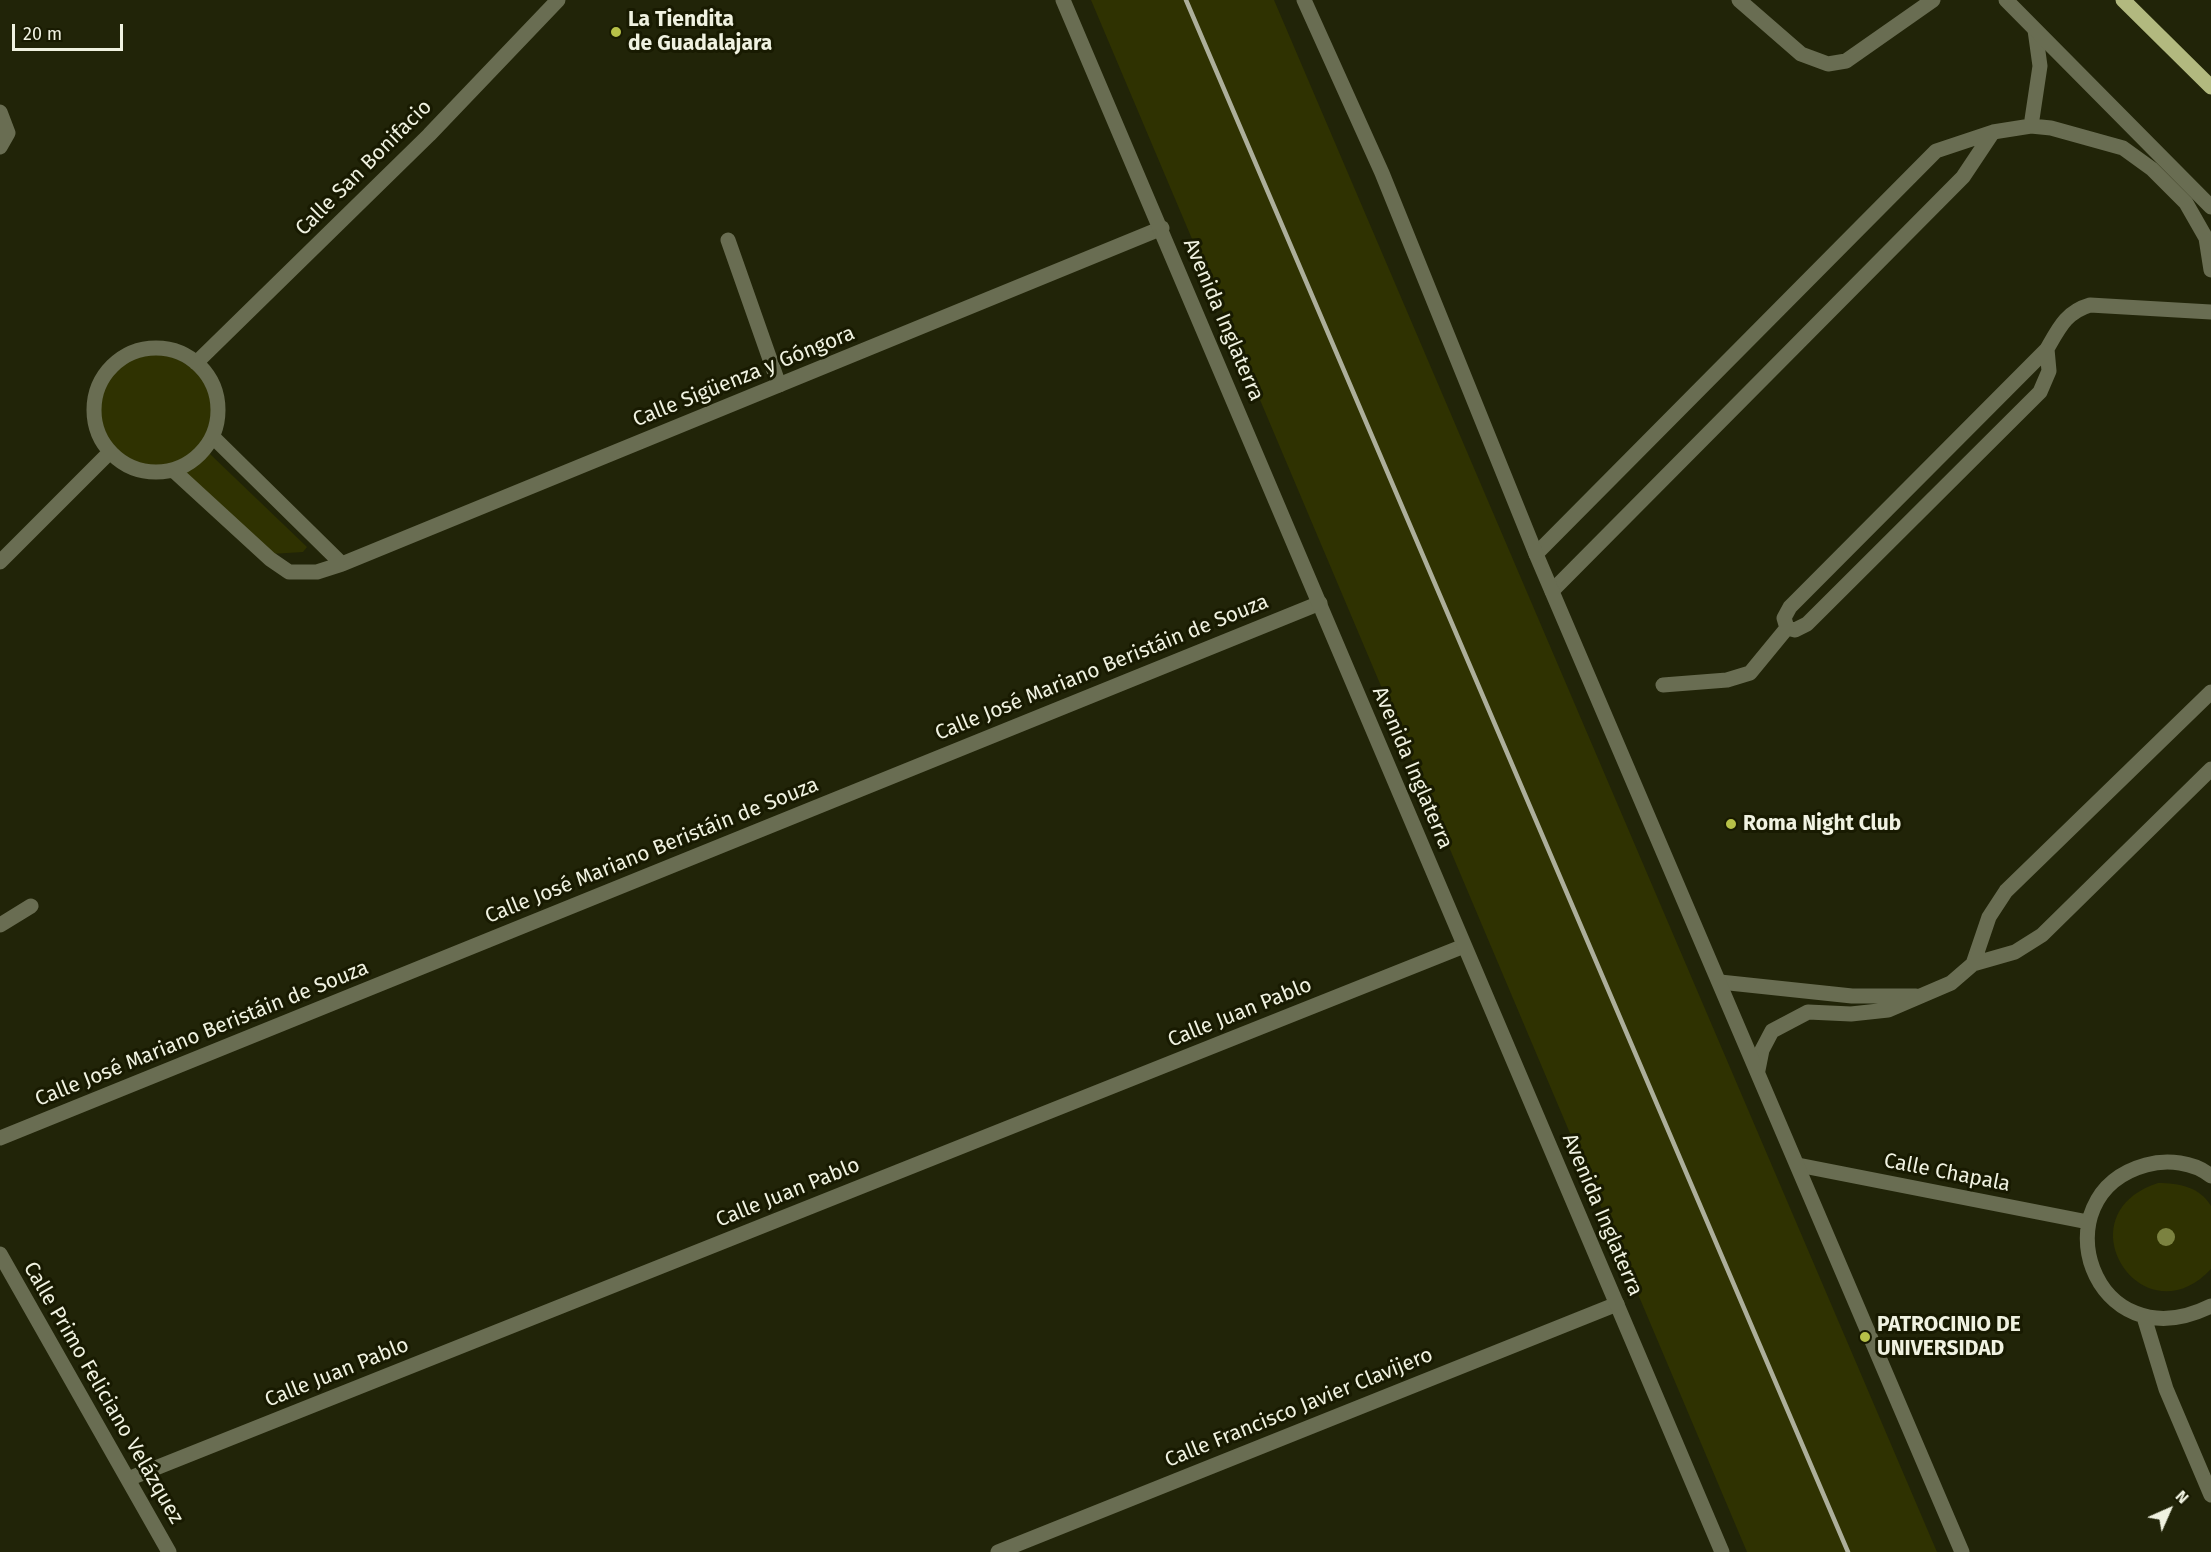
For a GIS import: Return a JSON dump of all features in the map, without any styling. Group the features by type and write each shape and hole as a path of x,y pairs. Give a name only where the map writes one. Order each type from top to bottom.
{"main road":[{"path":"2123,0 2211,87"}],"street":[{"name":"Calle San Bonifacio","path":"196,363 429,135 558,0"},
{"name":"Avenida Inglaterra","path":"1063,0 1162,228 1722,1552"},
{"path":"1304,0 1382,172 1536,554 1962,1552"},
{"path":"1739,0 1801,54 1828,64 1846,61 1933,0"},
{"path":"2006,0 2211,207"},
{"path":"2031,126 2040,66 2035,30"},
{"path":"0,112 4,140"},
{"path":"1536,554 1936,151 1993,132 2031,126 2052,128 2123,148 2152,169 2186,203 2206,238 2211,270"},
{"path":"1552,591 1963,177 1993,132"},
{"name":"Calle Sigüenza y Góngora","path":"173,470 270,560 289,572 317,572 342,564 1162,228"},
{"path":"728,240 779,385"},
{"path":"1787,628 1784,618 1790,607 2047,349 2066,318 2076,309 2090,305 2211,312"},
{"path":"158,348 178,352 196,363 210,378 217,396 218,417 213,437 190,463 173,470 156,472 140,470 124,463 110,452 99,435 94,414 96,393 105,375 119,360 137,351 158,348"},
{"path":"1787,628 1796,630 1807,624 2040,392 2049,371 2047,349"},
{"path":"213,437 342,564"},
{"path":"0,562 110,452"},
{"name":"Calle José Mariano Beristáin de Souza","path":"0,1138 1320,603"},
{"path":"1663,685 1727,680 1750,673 1765,658 1787,628"},
{"path":"1974,964 1989,917 2006,891 2211,692"},
{"path":"1758,1070 1762,1050 1772,1030 1808,1012 1851,1014 1888,1010 1951,983 1974,964 2015,952 2042,935 2211,769"},
{"path":"0,925 31,906"},
{"name":"Calle Juan Pablo","path":"128,1479 1464,945"},
{"path":"1720,982 1852,996 1925,996"},
{"path":"2211,1176 2183,1163 2158,1161 2134,1168 2114,1180 2098,1200 2088,1222 2087,1246 2092,1269 2104,1290 2122,1306 2144,1317 2167,1320 2190,1316 2211,1306"},
{"name":"Calle Chapala","path":"1798,1165 2088,1222"},
{"name":"Calle Primo Feliciano Velázquez","path":"0,1254 169,1552"},
{"name":"Calle Francisco Javier Clavijero","path":"998,1552 1617,1304"},
{"path":"2144,1317 2166,1389 2211,1495"}],"green space":[{"path":"1091,0 1274,0 1937,1552 1747,1552"},
{"path":"157,352 180,361 198,374 204,382 212,404 210,454 307,547 303,552 271,554 173,464 150,467 133,464 116,452 102,427 100,400 104,386 111,374 122,364"},
{"path":"2158,1183 2174,1184 2195,1190 2211,1206 2211,1269 2185,1288 2160,1291 2139,1282 2122,1265 2114,1244 2115,1220 2129,1199"}],"railway":[{"path":"1186,0 1848,1552"}],"place":[{"name":"La Tiendita de Guadalajara","path":"616,32"},
{"name":"Roma Night Club","path":"1731,824"},
{"name":"PATROCINIO DE UNIVERSIDAD","path":"1865,1337"}]}
